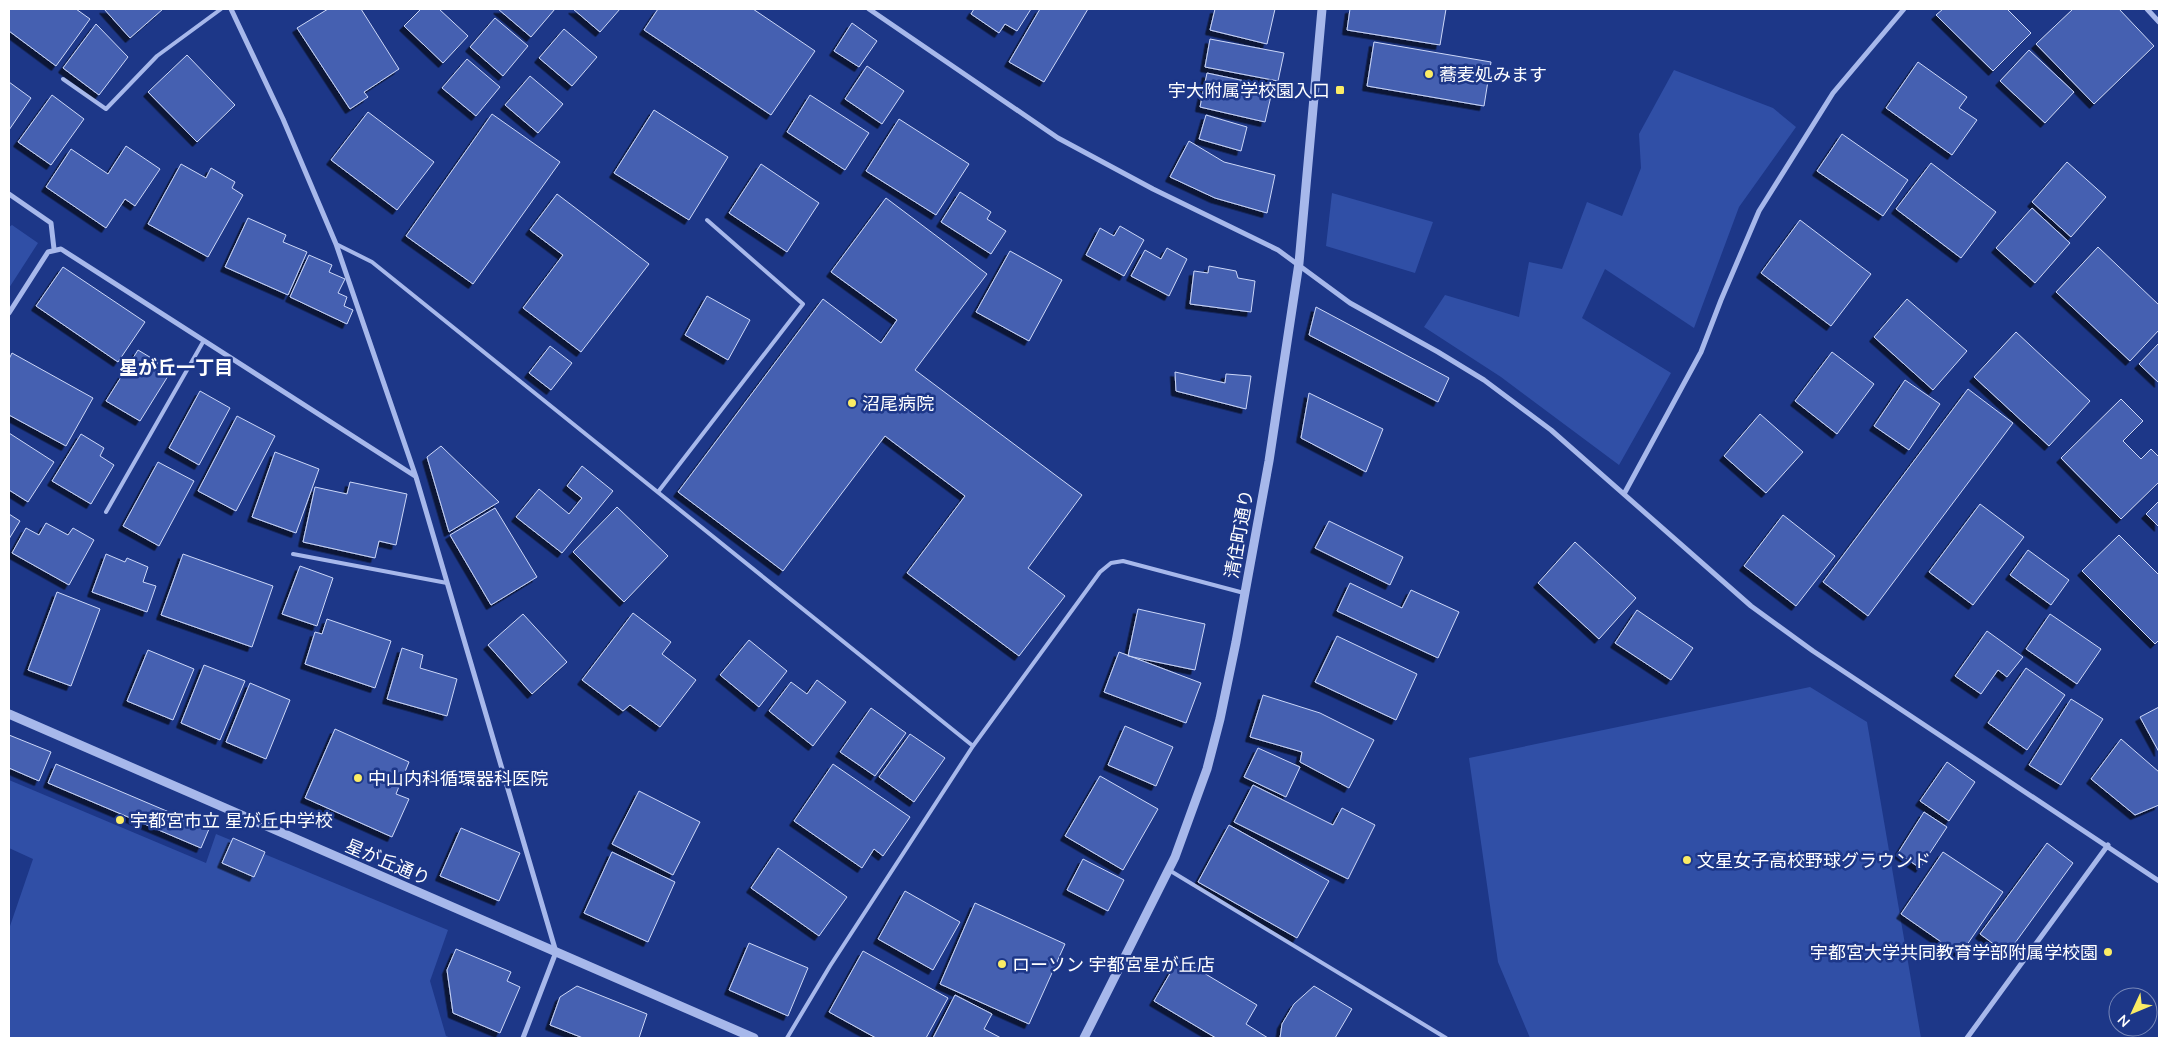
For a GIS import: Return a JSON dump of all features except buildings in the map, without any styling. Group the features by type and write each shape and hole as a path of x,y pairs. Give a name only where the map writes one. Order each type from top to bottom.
{"street":[{"path":"231,9 283,119 336,244 416,477 556,952 523,1038"},
{"path":"869,9 1058,138 1153,188 1257,238 1299,263 1314,278 1350,303 1438,352 1491,385 1551,430 1751,606 1812,651 2108,845 2159,881"},
{"name":"清住町通り","path":"1084,1038 1169,870 1188,824 1207,769 1232,661 1269,461 1299,263 1322,9"},
{"path":"1624,494 1701,352 1759,210 1834,93 1904,9"},
{"path":"2147,9 2159,22"},
{"path":"9,194 51,223 54,249"},
{"path":"9,313 48,252 61,248 203,342 416,477"},
{"name":"星が丘通り","path":"9,714 754,1038"},
{"path":"1966,1038 2108,845"}],"lane":[{"path":"63,79 106,109 157,56 221,9"},
{"path":"658,492 803,304 707,220"},
{"path":"336,244 372,262 973,746"},
{"path":"106,512 203,342"},
{"path":"293,554 448,583"},
{"path":"786,1038 830,966 973,746 1100,572 1111,563 1123,561 1244,593"},
{"path":"1169,870 1446,1038"}],"shaded area":[{"path":"1674,70 1773,108 1796,127 1739,207 1694,328 1605,269 1582,318 1671,373 1619,465 1501,377 1424,327 1445,295 1519,317 1529,262 1562,269 1587,202 1622,216 1641,168 1639,134"},
{"path":"1332,193 1433,222 1415,273 1326,246"},
{"path":"12,225 38,243 9,288 9,227"},
{"name":"文星女子高校野球グラウンド","path":"1810,687 1867,722 1921,1038 1530,1038 1498,962 1469,758"},
{"name":"宇都宮市立 星が丘中学校","path":"9,780 206,863 216,834 448,930 430,981 446,1036 451,1038 9,1038 9,929 33,859 9,848"}],"place":[{"name":"蕎麦処みます","path":"1429,74"},
{"name":"宇大附属学校園入口","path":"1340,90"},
{"name":"沼尾病院","path":"852,403"},
{"name":"中山内科循環器科医院","path":"358,778"},
{"name":"宇都宮市立 星が丘中学校","path":"120,820"},
{"name":"文星女子高校野球グラウンド","path":"1687,860"},
{"name":"宇都宮大学共同教育学部附属学校園","path":"2108,952"},
{"name":"ローソン 宇都宮星が丘店","path":"1002,964"}],"district":[{"name":"星が丘一丁目","path":"176,367"}]}
